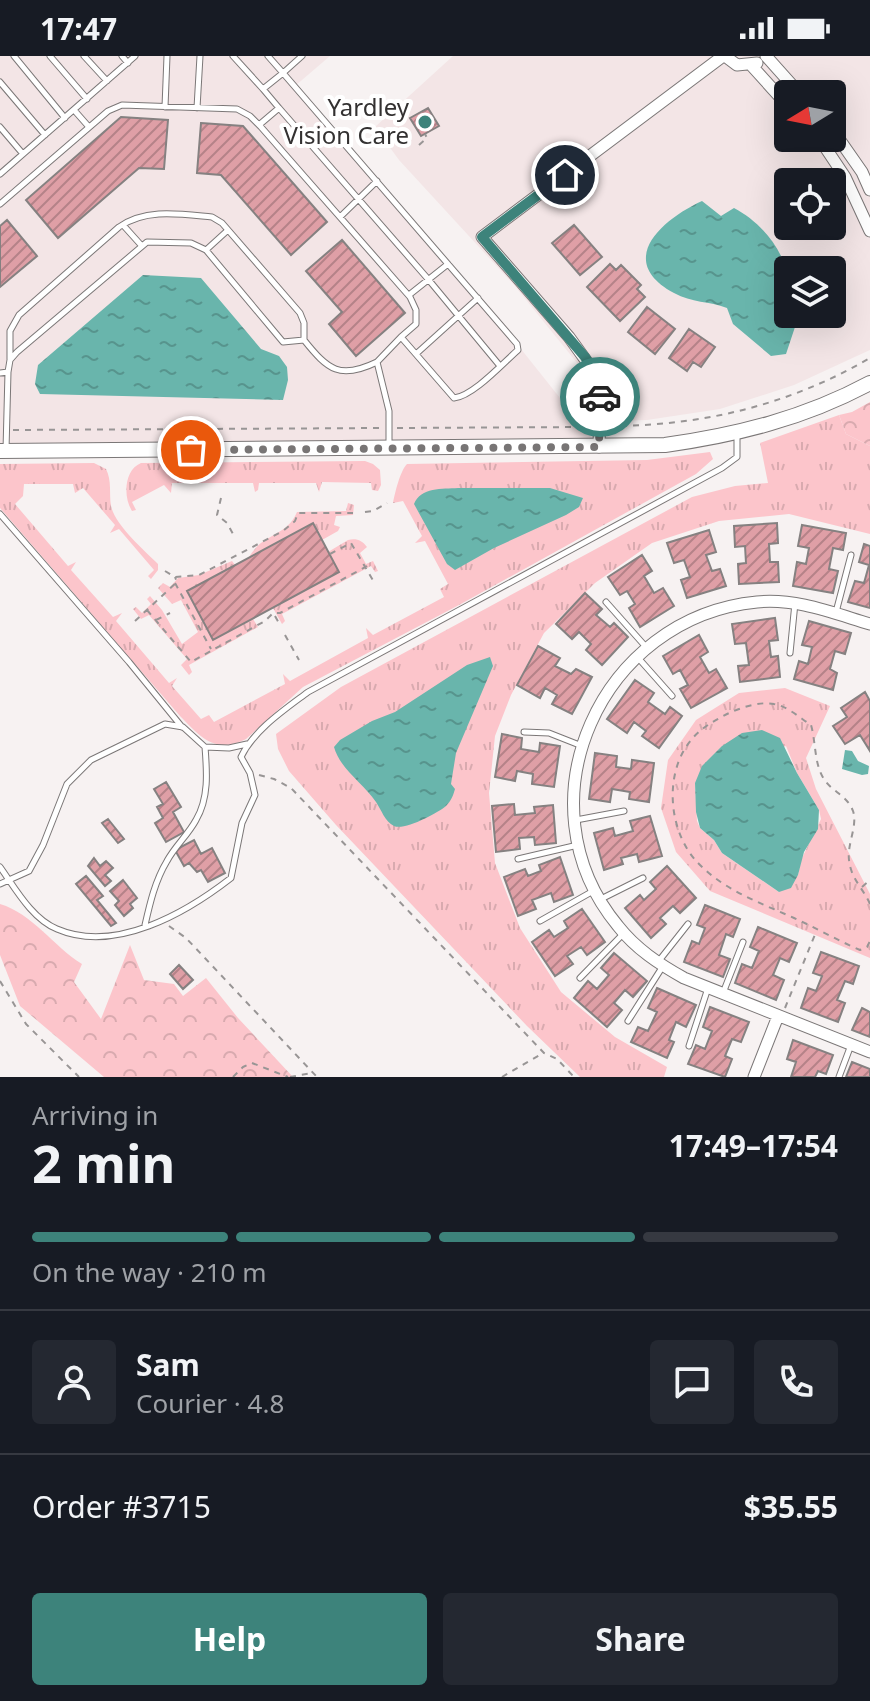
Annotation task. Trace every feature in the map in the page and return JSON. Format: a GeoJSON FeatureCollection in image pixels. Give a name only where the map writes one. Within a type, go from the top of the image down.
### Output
{"type":"FeatureCollection","features":[{"type":"Feature","properties":{"kind":"street"},"geometry":{"type":"LineString","coordinates":[[599,447],[600,399],[595,373],[569,337],[482,237],[724,56],[737,65],[751,65],[766,56],[787,80]]}},
{"type":"Feature","properties":{"kind":"street"},"geometry":{"type":"LineString","coordinates":[[751,65],[774,90]]}},
{"type":"Feature","properties":{"kind":"street"},"geometry":{"type":"LineString","coordinates":[[846,149],[870,190]]}},
{"type":"Feature","properties":{"kind":"street"},"geometry":{"type":"LineString","coordinates":[[828,152],[845,177],[870,231]]}},
{"type":"Feature","properties":{"kind":"street"},"geometry":{"type":"LineString","coordinates":[[3,451],[665,445],[737,433],[803,414],[870,383]]}},
{"type":"Feature","properties":{"kind":"street"},"geometry":{"type":"LineString","coordinates":[[870,624],[795,603],[760,601],[726,607],[685,621],[636,656],[614,681],[596,710],[582,746],[576,782],[575,820],[579,845],[598,895],[624,933],[660,965],[708,988],[781,1013],[870,1052]]}},
{"type":"Feature","properties":{"kind":"street"},"geometry":{"type":"LineString","coordinates":[[754,1077],[781,1013]]}},
{"type":"Feature","properties":{"kind":"lane"},"geometry":{"type":"LineString","coordinates":[[14,56],[65,118]]}},
{"type":"Feature","properties":{"kind":"lane"},"geometry":{"type":"LineString","coordinates":[[50,56],[87,99]]}},
{"type":"Feature","properties":{"kind":"lane"},"geometry":{"type":"LineString","coordinates":[[84,56],[107,81]]}},
{"type":"Feature","properties":{"kind":"lane"},"geometry":{"type":"LineString","coordinates":[[122,56],[128,63]]}},
{"type":"Feature","properties":{"kind":"lane"},"geometry":{"type":"LineString","coordinates":[[1,169],[23,154],[135,56]]}},
{"type":"Feature","properties":{"kind":"lane"},"geometry":{"type":"LineString","coordinates":[[157,56],[166,60],[165,107]]}},
{"type":"Feature","properties":{"kind":"lane"},"geometry":{"type":"LineString","coordinates":[[197,108],[200,56]]}},
{"type":"Feature","properties":{"kind":"lane"},"geometry":{"type":"LineString","coordinates":[[233,56],[500,366]]}},
{"type":"Feature","properties":{"kind":"lane"},"geometry":{"type":"LineString","coordinates":[[268,56],[478,298],[517,344],[518,350],[463,397],[454,398],[401,337]]}},
{"type":"Feature","properties":{"kind":"lane"},"geometry":{"type":"LineString","coordinates":[[263,89],[302,56]]}},
{"type":"Feature","properties":{"kind":"lane"},"geometry":{"type":"LineString","coordinates":[[0,82],[45,135]]}},
{"type":"Feature","properties":{"kind":"lane"},"geometry":{"type":"LineString","coordinates":[[0,204],[108,111],[122,105],[237,109],[259,125],[409,295],[416,310],[416,324],[377,362],[359,371],[336,371],[322,363],[304,340],[304,323],[300,313],[228,230],[212,217],[143,214],[123,225],[19,315],[10,331],[7,430],[3,451]]}},
{"type":"Feature","properties":{"kind":"lane"},"geometry":{"type":"LineString","coordinates":[[259,125],[279,108]]}},
{"type":"Feature","properties":{"kind":"lane"},"geometry":{"type":"LineString","coordinates":[[74,110],[89,127]]}},
{"type":"Feature","properties":{"kind":"lane"},"geometry":{"type":"LineString","coordinates":[[0,127],[23,154]]}},
{"type":"Feature","properties":{"kind":"lane"},"geometry":{"type":"LineString","coordinates":[[340,217],[377,181]]}},
{"type":"Feature","properties":{"kind":"lane"},"geometry":{"type":"LineString","coordinates":[[123,225],[141,245]]}},
{"type":"Feature","properties":{"kind":"lane"},"geometry":{"type":"LineString","coordinates":[[206,250],[228,230]]}},
{"type":"Feature","properties":{"kind":"lane"},"geometry":{"type":"LineString","coordinates":[[10,360],[147,242],[191,243],[206,250],[283,342],[304,340]]}},
{"type":"Feature","properties":{"kind":"lane"},"geometry":{"type":"LineString","coordinates":[[409,295],[448,264]]}},
{"type":"Feature","properties":{"kind":"lane"},"geometry":{"type":"LineString","coordinates":[[416,354],[478,298]]}},
{"type":"Feature","properties":{"kind":"lane"},"geometry":{"type":"LineString","coordinates":[[377,362],[389,411],[389,448]]}},
{"type":"Feature","properties":{"kind":"lane"},"geometry":{"type":"LineString","coordinates":[[0,373],[8,372]]}},
{"type":"Feature","properties":{"kind":"lane"},"geometry":{"type":"LineString","coordinates":[[0,867],[20,898],[55,929],[88,938],[120,934],[162,920],[214,891],[231,878],[242,823],[255,795],[250,773],[241,757],[247,744],[308,692],[722,468],[737,457],[737,433]]}},
{"type":"Feature","properties":{"kind":"lane"},"geometry":{"type":"LineString","coordinates":[[0,514],[183,727],[205,747],[229,748],[247,744]]}},
{"type":"Feature","properties":{"kind":"lane"},"geometry":{"type":"LineString","coordinates":[[835,613],[851,555]]}},
{"type":"Feature","properties":{"kind":"lane"},"geometry":{"type":"LineString","coordinates":[[606,602],[646,647]]}},
{"type":"Feature","properties":{"kind":"lane"},"geometry":{"type":"LineString","coordinates":[[790,653],[795,603]]}},
{"type":"Feature","properties":{"kind":"lane"},"geometry":{"type":"LineString","coordinates":[[636,656],[672,696]]}},
{"type":"Feature","properties":{"kind":"lane"},"geometry":{"type":"LineString","coordinates":[[0,884],[29,871],[43,845],[67,784],[91,760],[165,724],[183,727]]}},
{"type":"Feature","properties":{"kind":"lane"},"geometry":{"type":"LineString","coordinates":[[524,732],[549,733],[582,746]]}},
{"type":"Feature","properties":{"kind":"lane"},"geometry":{"type":"LineString","coordinates":[[144,926],[157,880],[201,810],[205,794],[205,747]]}},
{"type":"Feature","properties":{"kind":"lane"},"geometry":{"type":"LineString","coordinates":[[575,820],[624,811]]}},
{"type":"Feature","properties":{"kind":"lane"},"geometry":{"type":"LineString","coordinates":[[518,859],[579,845]]}},
{"type":"Feature","properties":{"kind":"lane"},"geometry":{"type":"LineString","coordinates":[[540,921],[643,878]]}},
{"type":"Feature","properties":{"kind":"lane"},"geometry":{"type":"LineString","coordinates":[[628,1021],[688,924]]}},
{"type":"Feature","properties":{"kind":"lane"},"geometry":{"type":"LineString","coordinates":[[580,978],[624,933]]}},
{"type":"Feature","properties":{"kind":"lane"},"geometry":{"type":"LineString","coordinates":[[723,993],[743,942]]}},
{"type":"Feature","properties":{"kind":"lane"},"geometry":{"type":"LineString","coordinates":[[689,1046],[708,988]]}},
{"type":"Feature","properties":{"kind":"lane"},"geometry":{"type":"LineString","coordinates":[[839,1077],[851,1045]]}},
{"type":"Feature","properties":{"kind":"path"},"geometry":{"type":"LineString","coordinates":[[419,145],[427,138],[425,134]]}},
{"type":"Feature","properties":{"kind":"path"},"geometry":{"type":"LineString","coordinates":[[7,430],[650,426],[767,405],[839,376],[870,358]]}},
{"type":"Feature","properties":{"kind":"path"},"geometry":{"type":"LineString","coordinates":[[221,498],[217,515],[227,523],[233,534]]}},
{"type":"Feature","properties":{"kind":"path"},"geometry":{"type":"LineString","coordinates":[[365,512],[387,503]]}},
{"type":"Feature","properties":{"kind":"path"},"geometry":{"type":"LineString","coordinates":[[165,571],[175,577],[199,575],[283,531],[295,521],[298,513],[353,513]]}},
{"type":"Feature","properties":{"kind":"path"},"geometry":{"type":"LineString","coordinates":[[330,554],[351,543],[374,582]]}},
{"type":"Feature","properties":{"kind":"path"},"geometry":{"type":"LineString","coordinates":[[147,610],[191,662],[265,621],[273,613],[280,613],[371,564]]}},
{"type":"Feature","properties":{"kind":"path"},"geometry":{"type":"LineString","coordinates":[[175,577],[175,583],[212,650]]}},
{"type":"Feature","properties":{"kind":"path"},"geometry":{"type":"LineString","coordinates":[[135,621],[175,583]]}},
{"type":"Feature","properties":{"kind":"path"},"geometry":{"type":"LineString","coordinates":[[155,620],[170,613]]}},
{"type":"Feature","properties":{"kind":"path"},"geometry":{"type":"LineString","coordinates":[[273,613],[280,625]]}},
{"type":"Feature","properties":{"kind":"path"},"geometry":{"type":"LineString","coordinates":[[170,638],[176,635]]}},
{"type":"Feature","properties":{"kind":"path"},"geometry":{"type":"LineString","coordinates":[[285,635],[299,660]]}},
{"type":"Feature","properties":{"kind":"path"},"geometry":{"type":"LineString","coordinates":[[870,904],[849,863],[848,845],[854,814],[841,793],[824,780],[811,725],[787,709],[770,703],[736,710],[696,734],[681,755],[674,777],[676,821],[688,849],[706,870],[746,898],[860,950],[867,947],[870,941]]}},
{"type":"Feature","properties":{"kind":"path"},"geometry":{"type":"LineString","coordinates":[[250,773],[274,779],[291,788],[544,1053],[557,1059],[574,1077]]}},
{"type":"Feature","properties":{"kind":"path"},"geometry":{"type":"LineString","coordinates":[[861,888],[870,880]]}},
{"type":"Feature","properties":{"kind":"path"},"geometry":{"type":"LineString","coordinates":[[162,920],[186,938],[317,1077]]}},
{"type":"Feature","properties":{"kind":"path"},"geometry":{"type":"LineString","coordinates":[[781,1013],[817,931]]}},
{"type":"Feature","properties":{"kind":"path"},"geometry":{"type":"LineString","coordinates":[[0,981],[26,1024],[79,1077]]}},
{"type":"Feature","properties":{"kind":"path"},"geometry":{"type":"LineString","coordinates":[[502,1077],[544,1053]]}},
{"type":"Feature","properties":{"kind":"path"},"geometry":{"type":"LineString","coordinates":[[233,1077],[252,1063],[289,1077],[313,1072]]}},
{"type":"Feature","properties":{"kind":"shaded area"},"geometry":{"type":"Polygon","coordinates":[[[0,56],[330,56],[295,86],[517,344],[599,447],[0,451],[0,56]]]}},
{"type":"Feature","properties":{"kind":"shaded area"},"geometry":{"type":"Polygon","coordinates":[[[453,56],[870,56],[870,350],[794,385],[720,409],[647,420],[610,421],[591,409],[586,374],[514,285],[399,160],[375,127],[453,56]]]}},
{"type":"Feature","properties":{"kind":"green space"},"geometry":{"type":"Polygon","coordinates":[[[870,402],[870,446],[846,434],[839,415],[870,402]]]}},
{"type":"Feature","properties":{"kind":"green space"},"geometry":{"type":"Polygon","coordinates":[[[839,415],[846,434],[870,446],[870,534],[789,514],[719,521],[652,543],[595,583],[544,633],[511,695],[495,736],[489,793],[495,863],[520,928],[561,992],[615,1037],[667,1067],[664,1077],[580,1077],[527,1026],[336,825],[289,771],[278,749],[276,734],[341,687],[692,497],[735,486],[768,483],[760,443],[839,415]]]}},
{"type":"Feature","properties":{"kind":"green space"},"geometry":{"type":"Polygon","coordinates":[[[710,452],[713,459],[696,474],[303,687],[246,739],[225,745],[208,741],[180,716],[0,508],[0,464],[94,463],[106,469],[111,506],[118,521],[158,564],[158,570],[151,579],[148,576],[154,570],[119,529],[110,533],[115,525],[83,488],[75,493],[73,484],[24,484],[23,496],[15,504],[68,566],[76,562],[71,570],[113,617],[122,613],[116,621],[169,683],[177,678],[172,686],[201,719],[209,715],[214,722],[285,684],[283,674],[290,681],[368,638],[366,628],[373,635],[444,597],[440,589],[448,584],[425,541],[415,543],[422,536],[403,501],[393,503],[407,464],[647,460],[710,452]]]}},
{"type":"Feature","properties":{"kind":"green space"},"geometry":{"type":"Polygon","coordinates":[[[365,461],[380,470],[381,485],[378,491],[372,490],[371,483],[322,482],[319,492],[316,483],[259,483],[255,492],[253,483],[172,483],[171,493],[164,485],[132,502],[136,510],[132,511],[127,499],[128,478],[135,466],[141,463],[365,461]]]}},
{"type":"Feature","properties":{"kind":"green space"},"geometry":{"type":"Polygon","coordinates":[[[348,503],[354,505],[353,515],[336,516],[334,525],[340,527],[338,531],[322,540],[313,524],[248,559],[260,544],[287,527],[297,512],[346,511],[348,503]]]}},
{"type":"Feature","properties":{"kind":"green space"},"geometry":{"type":"Polygon","coordinates":[[[348,540],[359,540],[367,547],[360,553],[366,564],[373,561],[378,571],[375,572],[371,566],[282,614],[285,621],[282,624],[273,608],[339,572],[328,552],[348,540]]]}},
{"type":"Feature","properties":{"kind":"green space"},"geometry":{"type":"Polygon","coordinates":[[[232,561],[235,565],[213,640],[253,619],[258,627],[189,665],[192,672],[189,675],[181,665],[187,659],[149,615],[141,619],[133,609],[136,607],[142,613],[151,604],[147,599],[150,596],[182,644],[198,632],[181,600],[172,604],[158,588],[163,583],[170,587],[178,578],[199,575],[232,561]]]}},
{"type":"Feature","properties":{"kind":"green space"},"geometry":{"type":"Polygon","coordinates":[[[785,688],[830,706],[806,758],[816,789],[870,894],[870,958],[710,891],[676,852],[661,808],[668,760],[696,720],[739,693],[785,688]],[[786,746],[695,783],[700,828],[714,840],[722,853],[779,892],[798,875],[801,860],[821,819],[786,746]]]}},
{"type":"Feature","properties":{"kind":"green space"},"geometry":{"type":"Polygon","coordinates":[[[0,904],[23,915],[82,964],[74,982],[101,1019],[130,945],[144,980],[174,984],[183,996],[206,978],[293,1077],[104,1077],[20,1006],[0,955],[0,904]]]}},
{"type":"Feature","properties":{"kind":"water"},"geometry":{"type":"Polygon","coordinates":[[[702,201],[721,216],[734,208],[760,228],[775,245],[781,256],[774,256],[774,328],[795,328],[786,354],[771,356],[733,324],[727,308],[674,293],[657,281],[648,268],[646,255],[650,242],[672,219],[702,201]]]}},
{"type":"Feature","properties":{"kind":"water"},"geometry":{"type":"Polygon","coordinates":[[[143,275],[201,278],[261,349],[279,356],[287,367],[288,380],[283,400],[40,394],[35,384],[38,365],[143,275]]]}},
{"type":"Feature","properties":{"kind":"water"},"geometry":{"type":"Polygon","coordinates":[[[458,488],[550,488],[583,498],[579,507],[566,515],[455,570],[447,564],[414,504],[427,492],[458,488]]]}},
{"type":"Feature","properties":{"kind":"water"},"geometry":{"type":"Polygon","coordinates":[[[490,657],[493,666],[456,753],[451,784],[455,789],[451,800],[442,809],[421,820],[394,826],[341,762],[334,747],[340,740],[372,721],[395,712],[467,665],[490,657]]]}},
{"type":"Feature","properties":{"kind":"water"},"geometry":{"type":"Polygon","coordinates":[[[762,730],[780,738],[819,810],[818,829],[804,852],[798,875],[791,888],[779,892],[722,853],[714,840],[700,828],[696,812],[695,783],[702,766],[722,746],[742,733],[762,730]]]}},
{"type":"Feature","properties":{"kind":"water"},"geometry":{"type":"Polygon","coordinates":[[[845,750],[852,751],[858,761],[869,766],[868,774],[842,769],[845,750]]]}},
{"type":"Feature","properties":{"kind":"building","name":"Yardley Vision Care"},"geometry":{"type":"Polygon","coordinates":[[[428,108],[439,126],[421,136],[410,118],[428,108]]]}},
{"type":"Feature","properties":{"kind":"building"},"geometry":{"type":"Polygon","coordinates":[[[121,117],[168,120],[164,169],[139,168],[58,238],[26,200],[121,117]]]}},
{"type":"Feature","properties":{"kind":"building"},"geometry":{"type":"Polygon","coordinates":[[[201,123],[243,126],[327,222],[291,255],[221,175],[197,173],[201,123]]]}},
{"type":"Feature","properties":{"kind":"building"},"geometry":{"type":"Polygon","coordinates":[[[7,220],[37,256],[0,287],[0,226],[7,220]]]}},
{"type":"Feature","properties":{"kind":"building"},"geometry":{"type":"Polygon","coordinates":[[[574,225],[602,257],[580,275],[552,243],[574,225]]]}},
{"type":"Feature","properties":{"kind":"building"},"geometry":{"type":"Polygon","coordinates":[[[342,240],[405,313],[356,356],[329,324],[342,312],[306,271],[342,240]]]}},
{"type":"Feature","properties":{"kind":"building"},"geometry":{"type":"Polygon","coordinates":[[[610,264],[616,270],[621,265],[641,285],[637,289],[645,297],[620,321],[587,287],[610,264]]]}},
{"type":"Feature","properties":{"kind":"building"},"geometry":{"type":"Polygon","coordinates":[[[647,307],[675,329],[655,354],[628,332],[647,307]]]}},
{"type":"Feature","properties":{"kind":"building"},"geometry":{"type":"Polygon","coordinates":[[[689,329],[715,347],[701,367],[693,362],[687,371],[669,358],[689,329]]]}},
{"type":"Feature","properties":{"kind":"building"},"geometry":{"type":"Polygon","coordinates":[[[313,523],[339,572],[213,640],[187,591],[313,523]]]}},
{"type":"Feature","properties":{"kind":"building"},"geometry":{"type":"Polygon","coordinates":[[[777,523],[778,543],[769,544],[770,562],[778,562],[779,582],[739,584],[738,564],[746,563],[745,546],[735,547],[734,526],[777,523]]]}},
{"type":"Feature","properties":{"kind":"building"},"geometry":{"type":"Polygon","coordinates":[[[802,525],[846,533],[843,550],[833,548],[829,569],[838,571],[833,593],[793,586],[797,562],[806,564],[809,548],[798,546],[802,525]]]}},
{"type":"Feature","properties":{"kind":"building"},"geometry":{"type":"Polygon","coordinates":[[[709,530],[716,552],[706,555],[712,571],[720,569],[726,586],[687,598],[681,580],[690,577],[684,560],[674,563],[667,543],[709,530]]]}},
{"type":"Feature","properties":{"kind":"building"},"geometry":{"type":"Polygon","coordinates":[[[864,544],[870,546],[870,608],[848,602],[855,581],[864,583],[869,565],[859,562],[864,544]]]}},
{"type":"Feature","properties":{"kind":"building"},"geometry":{"type":"Polygon","coordinates":[[[642,555],[652,571],[644,576],[654,593],[663,588],[674,606],[640,627],[629,608],[635,604],[627,591],[620,595],[608,577],[642,555]]]}},
{"type":"Feature","properties":{"kind":"building"},"geometry":{"type":"Polygon","coordinates":[[[585,593],[602,609],[596,615],[610,627],[614,623],[628,637],[602,665],[586,650],[591,644],[579,632],[572,639],[556,624],[585,593]]]}},
{"type":"Feature","properties":{"kind":"building"},"geometry":{"type":"Polygon","coordinates":[[[775,618],[778,640],[769,641],[771,657],[778,656],[780,677],[740,682],[738,666],[749,665],[746,643],[735,644],[732,624],[775,618]]]}},
{"type":"Feature","properties":{"kind":"building"},"geometry":{"type":"Polygon","coordinates":[[[809,621],[851,633],[845,654],[835,651],[830,669],[837,673],[833,690],[794,679],[799,661],[808,664],[812,647],[802,645],[809,621]]]}},
{"type":"Feature","properties":{"kind":"building"},"geometry":{"type":"Polygon","coordinates":[[[699,635],[708,652],[700,657],[709,673],[716,669],[727,688],[691,708],[680,689],[688,685],[680,670],[673,674],[663,656],[699,635]]]}},
{"type":"Feature","properties":{"kind":"building"},"geometry":{"type":"Polygon","coordinates":[[[538,646],[560,658],[555,666],[571,674],[576,669],[592,677],[572,714],[552,704],[557,695],[545,688],[540,698],[517,685],[538,646]]]}},
{"type":"Feature","properties":{"kind":"building"},"geometry":{"type":"Polygon","coordinates":[[[635,680],[654,693],[648,702],[665,714],[670,707],[682,716],[659,748],[642,736],[646,731],[634,722],[627,733],[607,719],[635,680]]]}},
{"type":"Feature","properties":{"kind":"building"},"geometry":{"type":"Polygon","coordinates":[[[865,692],[870,701],[870,751],[860,735],[845,744],[833,726],[847,717],[841,708],[865,692]]]}},
{"type":"Feature","properties":{"kind":"building"},"geometry":{"type":"Polygon","coordinates":[[[502,734],[522,738],[521,749],[539,752],[540,743],[560,746],[554,787],[532,784],[533,774],[517,771],[515,781],[495,777],[502,734]]]}},
{"type":"Feature","properties":{"kind":"building"},"geometry":{"type":"Polygon","coordinates":[[[595,753],[617,756],[616,767],[631,769],[632,760],[654,763],[649,802],[629,799],[630,792],[612,789],[610,802],[589,799],[595,753]]]}},
{"type":"Feature","properties":{"kind":"building"},"geometry":{"type":"Polygon","coordinates":[[[166,782],[181,807],[173,812],[184,832],[166,842],[155,823],[163,818],[157,807],[163,804],[154,789],[166,782]]]}},
{"type":"Feature","properties":{"kind":"building"},"geometry":{"type":"Polygon","coordinates":[[[514,804],[515,815],[535,813],[534,807],[553,805],[556,843],[535,845],[534,837],[519,838],[520,849],[496,852],[492,806],[514,804]]]}},
{"type":"Feature","properties":{"kind":"building"},"geometry":{"type":"Polygon","coordinates":[[[650,816],[662,856],[639,862],[637,854],[621,858],[623,864],[604,870],[594,833],[613,828],[615,836],[633,831],[630,821],[650,816]]]}},
{"type":"Feature","properties":{"kind":"building"},"geometry":{"type":"Polygon","coordinates":[[[108,819],[124,839],[118,843],[102,823],[108,819]]]}},
{"type":"Feature","properties":{"kind":"building"},"geometry":{"type":"Polygon","coordinates":[[[194,840],[201,854],[212,848],[225,873],[208,882],[201,870],[197,872],[189,863],[184,866],[175,850],[194,840]]]}},
{"type":"Feature","properties":{"kind":"building"},"geometry":{"type":"Polygon","coordinates":[[[560,857],[573,895],[554,902],[551,893],[532,900],[536,909],[518,916],[504,877],[525,869],[528,876],[541,871],[539,865],[560,857]]]}},
{"type":"Feature","properties":{"kind":"building"},"geometry":{"type":"Polygon","coordinates":[[[94,858],[100,866],[106,861],[113,868],[105,875],[111,881],[105,886],[88,866],[94,858]]]}},
{"type":"Feature","properties":{"kind":"building"},"geometry":{"type":"Polygon","coordinates":[[[667,866],[696,898],[680,913],[673,906],[660,918],[666,924],[651,938],[625,908],[640,895],[644,900],[656,889],[650,882],[667,866]]]}},
{"type":"Feature","properties":{"kind":"building"},"geometry":{"type":"Polygon","coordinates":[[[86,876],[103,896],[97,900],[116,923],[111,926],[76,884],[86,876]]]}},
{"type":"Feature","properties":{"kind":"building"},"geometry":{"type":"Polygon","coordinates":[[[123,880],[137,898],[130,904],[133,908],[124,916],[115,905],[119,901],[110,891],[123,880]]]}},
{"type":"Feature","properties":{"kind":"building"},"geometry":{"type":"Polygon","coordinates":[[[705,905],[740,919],[733,937],[726,934],[719,955],[730,959],[723,977],[684,962],[692,941],[699,944],[705,928],[697,925],[705,905]]]}},
{"type":"Feature","properties":{"kind":"building"},"geometry":{"type":"Polygon","coordinates":[[[582,909],[605,942],[587,955],[581,947],[567,956],[573,964],[555,976],[532,942],[549,930],[554,937],[568,928],[564,921],[582,909]]]}},
{"type":"Feature","properties":{"kind":"building"},"geometry":{"type":"Polygon","coordinates":[[[758,927],[797,943],[789,962],[780,958],[773,975],[784,980],[776,1000],[735,983],[742,964],[752,968],[759,951],[750,947],[758,927]]]}},
{"type":"Feature","properties":{"kind":"building"},"geometry":{"type":"Polygon","coordinates":[[[821,952],[859,966],[853,984],[845,981],[837,1000],[845,1003],[838,1022],[801,1008],[808,988],[816,991],[822,976],[813,973],[821,952]]]}},
{"type":"Feature","properties":{"kind":"building"},"geometry":{"type":"Polygon","coordinates":[[[614,953],[647,981],[633,997],[625,990],[614,1003],[622,1010],[607,1027],[574,998],[588,981],[597,989],[609,975],[601,968],[614,953]]]}},
{"type":"Feature","properties":{"kind":"building"},"geometry":{"type":"Polygon","coordinates":[[[179,965],[193,980],[183,989],[170,974],[179,965]]]}},
{"type":"Feature","properties":{"kind":"building"},"geometry":{"type":"Polygon","coordinates":[[[657,988],[696,1005],[686,1027],[676,1022],[669,1040],[674,1042],[667,1058],[631,1042],[638,1027],[648,1031],[657,1012],[648,1008],[657,988]]]}},
{"type":"Feature","properties":{"kind":"building"},"geometry":{"type":"Polygon","coordinates":[[[710,1007],[749,1022],[741,1042],[732,1039],[725,1056],[732,1059],[725,1077],[688,1064],[696,1045],[705,1049],[712,1031],[703,1027],[710,1007]]]}},
{"type":"Feature","properties":{"kind":"building"},"geometry":{"type":"Polygon","coordinates":[[[862,1008],[870,1012],[870,1037],[852,1030],[862,1008]]]}},
{"type":"Feature","properties":{"kind":"building"},"geometry":{"type":"Polygon","coordinates":[[[793,1040],[833,1055],[826,1074],[818,1071],[815,1077],[791,1077],[796,1062],[787,1059],[793,1040]]]}},
{"type":"Feature","properties":{"kind":"building"},"geometry":{"type":"Polygon","coordinates":[[[852,1062],[870,1069],[870,1077],[846,1077],[852,1062]]]}},
{"type":"Feature","properties":{"kind":"way so far"},"geometry":{"type":"LineString","coordinates":[[191,450],[599,447],[600,397]]}},
{"type":"Feature","properties":{"kind":"place","name":"Yardley Vision Care"},"geometry":{"type":"Point","coordinates":[425,122]}},
{"type":"Feature","properties":{"kind":"route"},"geometry":{"type":"LineString","coordinates":[[565,175],[482,237],[585,357],[595,373],[600,397]]}}]}
